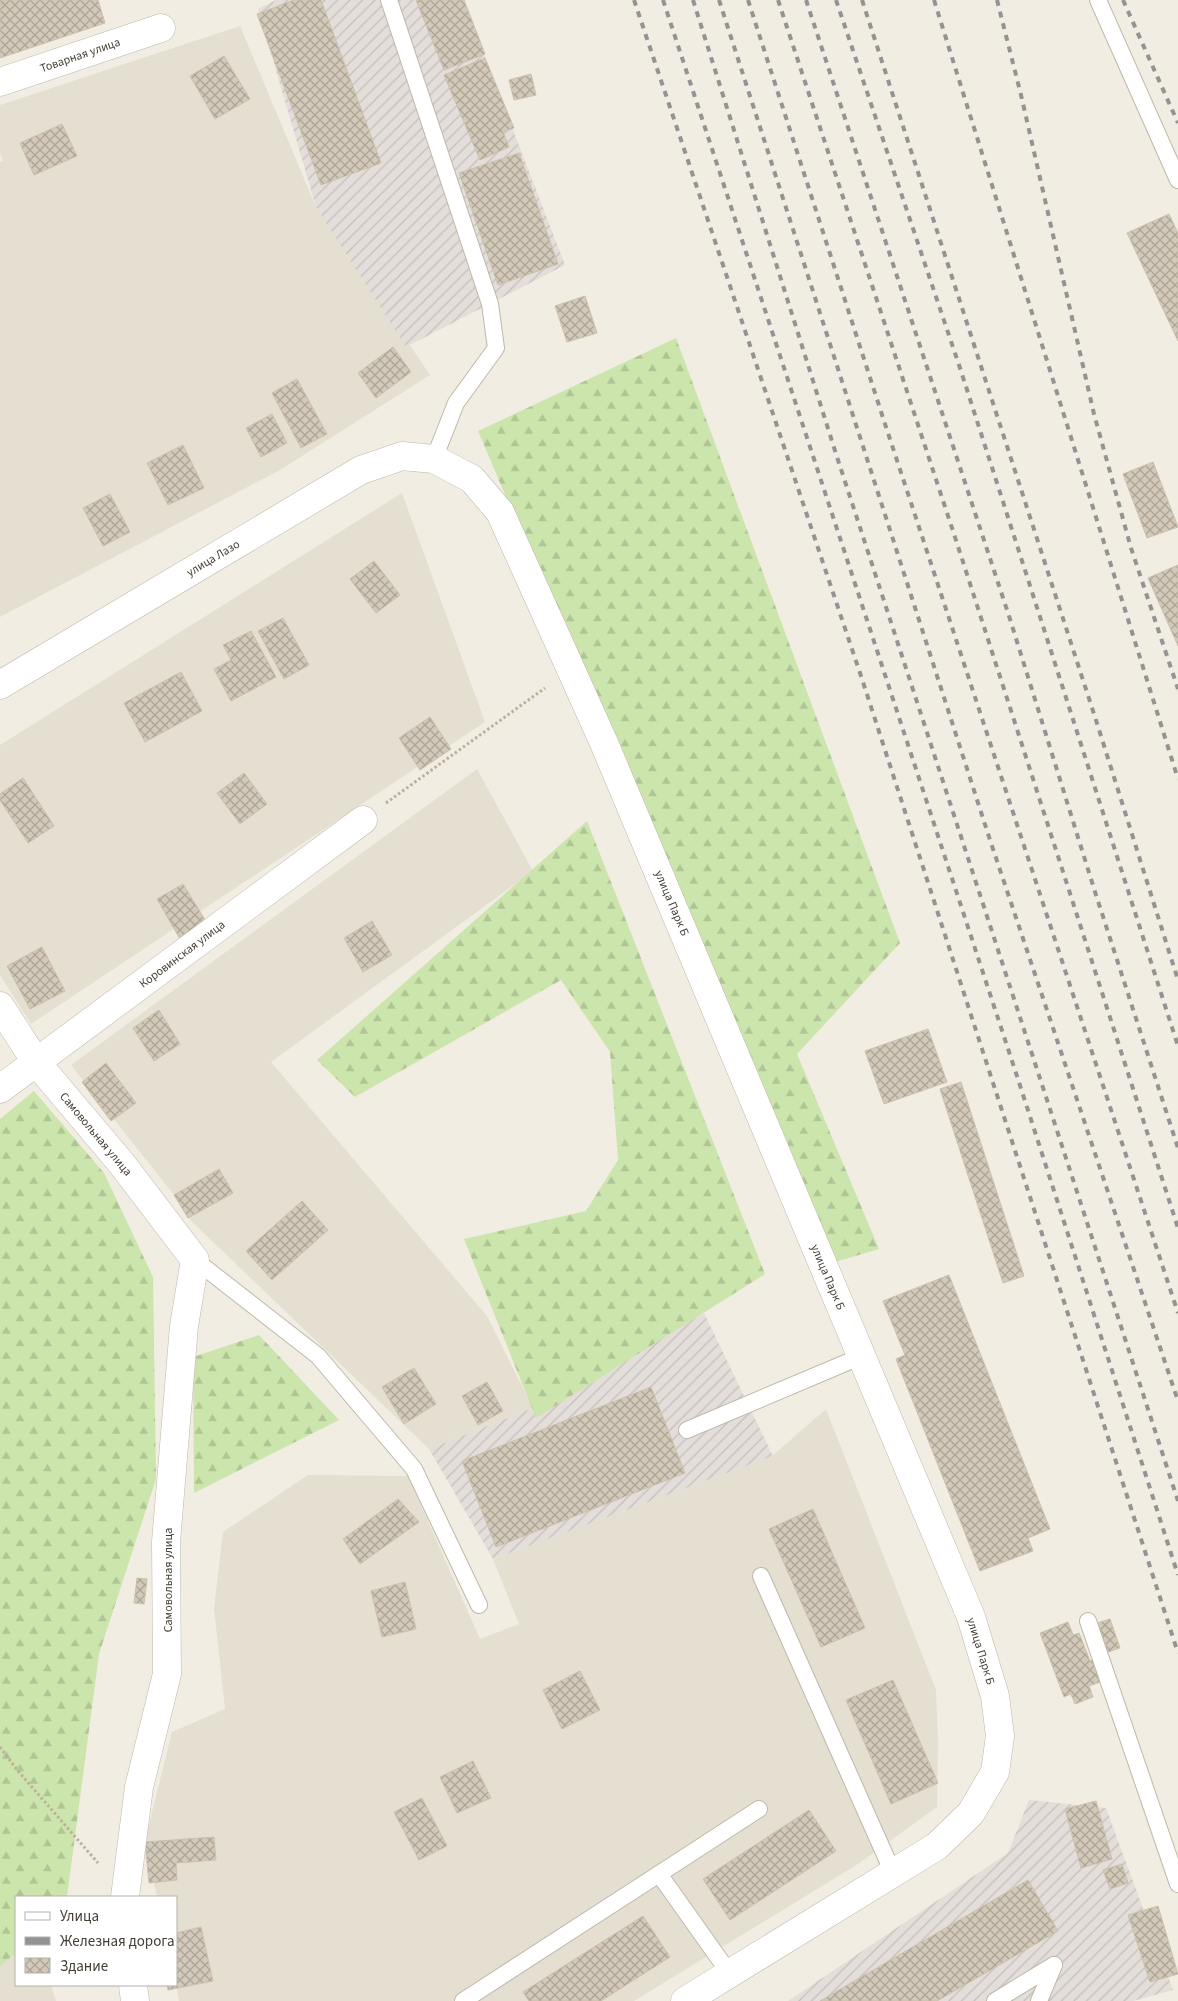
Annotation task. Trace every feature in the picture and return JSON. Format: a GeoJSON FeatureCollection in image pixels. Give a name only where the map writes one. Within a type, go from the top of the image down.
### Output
{"type":"FeatureCollection","features":[{"type":"Feature","properties":{"kind":"street","name":"Товарная улица"},"geometry":{"type":"LineString","coordinates":[[0,82],[161,28]]}},
{"type":"Feature","properties":{"kind":"street","name":"улица Лазо"},"geometry":{"type":"LineString","coordinates":[[0,685],[361,470],[402,456],[434,459]]}},
{"type":"Feature","properties":{"kind":"street","name":"улица Парк Б"},"geometry":{"type":"LineString","coordinates":[[434,459],[472,479],[500,512],[572,669],[971,1616],[995,1696],[1000,1736],[995,1772],[970,1813],[938,1846],[685,2001]]}},
{"type":"Feature","properties":{"kind":"street","name":"Коровинская улица"},"geometry":{"type":"LineString","coordinates":[[0,1089],[364,820]]}},
{"type":"Feature","properties":{"kind":"street","name":"Самовольная улица"},"geometry":{"type":"LineString","coordinates":[[0,1006],[36,1062],[122,1164],[195,1260],[184,1326],[166,1542],[167,1674],[138,1787],[124,1895]]}},
{"type":"Feature","properties":{"kind":"street"},"geometry":{"type":"LineString","coordinates":[[133,1986],[134,2001]]}},
{"type":"Feature","properties":{"kind":"lane"},"geometry":{"type":"LineString","coordinates":[[389,0],[490,304],[496,348],[456,403],[434,459]]}},
{"type":"Feature","properties":{"kind":"lane"},"geometry":{"type":"LineString","coordinates":[[1098,0],[1178,180]]}},
{"type":"Feature","properties":{"kind":"lane","name":"Самовольная улица"},"geometry":{"type":"LineString","coordinates":[[195,1260],[318,1356],[414,1469],[479,1605]]}},
{"type":"Feature","properties":{"kind":"lane"},"geometry":{"type":"LineString","coordinates":[[687,1430],[862,1356]]}},
{"type":"Feature","properties":{"kind":"lane"},"geometry":{"type":"LineString","coordinates":[[761,1576],[893,1873]]}},
{"type":"Feature","properties":{"kind":"lane"},"geometry":{"type":"LineString","coordinates":[[1088,1621],[1178,1884]]}},
{"type":"Feature","properties":{"kind":"lane"},"geometry":{"type":"LineString","coordinates":[[463,2001],[759,1809]]}},
{"type":"Feature","properties":{"kind":"lane"},"geometry":{"type":"LineString","coordinates":[[659,1874],[730,1974]]}},
{"type":"Feature","properties":{"kind":"lane"},"geometry":{"type":"LineString","coordinates":[[995,2001],[1054,1965],[1039,2001]]}},
{"type":"Feature","properties":{"kind":"path"},"geometry":{"type":"LineString","coordinates":[[364,820],[572,669]]}},
{"type":"Feature","properties":{"kind":"path"},"geometry":{"type":"LineString","coordinates":[[0,1747],[18,1771],[124,1895]]}},
{"type":"Feature","properties":{"kind":"shaded area"},"geometry":{"type":"Polygon","coordinates":[[[276,0],[463,0],[565,265],[406,347],[316,207],[258,9],[276,0]]]}},
{"type":"Feature","properties":{"kind":"shaded area"},"geometry":{"type":"Polygon","coordinates":[[[240,26],[316,207],[430,375],[280,470],[0,617],[0,162],[3,161],[0,153],[0,105],[240,26]]]}},
{"type":"Feature","properties":{"kind":"shaded area"},"geometry":{"type":"Polygon","coordinates":[[[402,493],[485,722],[31,1024],[0,975],[0,745],[402,493]]]}},
{"type":"Feature","properties":{"kind":"shaded area"},"geometry":{"type":"Polygon","coordinates":[[[477,769],[533,871],[271,1062],[487,1316],[533,1408],[429,1449],[188,1218],[174,1195],[71,1065],[477,769]]]}},
{"type":"Feature","properties":{"kind":"shaded area"},"geometry":{"type":"Polygon","coordinates":[[[704,1313],[773,1456],[493,1559],[429,1449],[533,1408],[704,1313]]]}},
{"type":"Feature","properties":{"kind":"shaded area"},"geometry":{"type":"Polygon","coordinates":[[[826,1409],[936,1690],[938,1743],[937,1807],[858,1864],[634,2001],[179,2001],[176,1986],[178,1986],[178,1896],[157,1896],[145,1840],[172,1732],[225,1709],[214,1609],[223,1532],[308,1475],[408,1476],[480,1639],[519,1624],[493,1559],[772,1456],[826,1409]]]}},
{"type":"Feature","properties":{"kind":"shaded area"},"geometry":{"type":"Polygon","coordinates":[[[1029,1800],[1106,1808],[1173,1990],[1133,2001],[788,2001],[1008,1853],[1029,1800]]]}},
{"type":"Feature","properties":{"kind":"shaded area"},"geometry":{"type":"Polygon","coordinates":[[[15,1921],[15,1986],[51,1986],[56,2001],[0,2001],[0,1932],[15,1921]]]}},
{"type":"Feature","properties":{"kind":"green space"},"geometry":{"type":"Polygon","coordinates":[[[676,338],[900,943],[797,1054],[879,1249],[832,1263],[478,431],[676,338]]]}},
{"type":"Feature","properties":{"kind":"green space"},"geometry":{"type":"Polygon","coordinates":[[[587,821],[765,1274],[536,1418],[464,1239],[586,1211],[618,1160],[610,1052],[561,980],[355,1097],[317,1060],[587,821]]]}},
{"type":"Feature","properties":{"kind":"green space"},"geometry":{"type":"Polygon","coordinates":[[[34,1091],[104,1173],[153,1277],[156,1479],[99,1654],[67,1896],[15,1896],[15,1954],[0,1966],[0,1119],[34,1091]]]}},
{"type":"Feature","properties":{"kind":"green space"},"geometry":{"type":"Polygon","coordinates":[[[259,1335],[339,1420],[194,1493],[193,1357],[259,1335]]]}},
{"type":"Feature","properties":{"kind":"building"},"geometry":{"type":"Polygon","coordinates":[[[0,0],[98,0],[105,23],[0,58],[0,0]]]}},
{"type":"Feature","properties":{"kind":"building"},"geometry":{"type":"Polygon","coordinates":[[[294,0],[321,0],[381,163],[321,185],[257,14],[294,0]]]}},
{"type":"Feature","properties":{"kind":"building"},"geometry":{"type":"Polygon","coordinates":[[[416,0],[464,0],[485,54],[444,70],[416,0]]]}},
{"type":"Feature","properties":{"kind":"building"},"geometry":{"type":"Polygon","coordinates":[[[224,56],[250,99],[215,119],[190,76],[224,56]]]}},
{"type":"Feature","properties":{"kind":"building"},"geometry":{"type":"Polygon","coordinates":[[[485,58],[514,128],[503,132],[509,147],[480,160],[444,75],[485,58]]]}},
{"type":"Feature","properties":{"kind":"building"},"geometry":{"type":"Polygon","coordinates":[[[531,74],[536,95],[514,100],[509,80],[531,74]]]}},
{"type":"Feature","properties":{"kind":"building"},"geometry":{"type":"Polygon","coordinates":[[[62,124],[77,156],[34,175],[20,143],[62,124]]]}},
{"type":"Feature","properties":{"kind":"building"},"geometry":{"type":"Polygon","coordinates":[[[519,153],[558,264],[498,285],[459,173],[519,153]]]}},
{"type":"Feature","properties":{"kind":"building"},"geometry":{"type":"Polygon","coordinates":[[[1169,214],[1178,233],[1178,341],[1127,233],[1169,214]]]}},
{"type":"Feature","properties":{"kind":"building"},"geometry":{"type":"Polygon","coordinates":[[[585,296],[597,333],[567,342],[555,306],[585,296]]]}},
{"type":"Feature","properties":{"kind":"building"},"geometry":{"type":"Polygon","coordinates":[[[393,347],[411,372],[376,398],[358,373],[393,347]]]}},
{"type":"Feature","properties":{"kind":"building"},"geometry":{"type":"Polygon","coordinates":[[[297,379],[327,434],[301,448],[272,393],[297,379]]]}},
{"type":"Feature","properties":{"kind":"building"},"geometry":{"type":"Polygon","coordinates":[[[272,414],[287,443],[261,457],[246,428],[272,414]]]}},
{"type":"Feature","properties":{"kind":"building"},"geometry":{"type":"Polygon","coordinates":[[[183,445],[204,488],[168,505],[147,463],[183,445]]]}},
{"type":"Feature","properties":{"kind":"building"},"geometry":{"type":"Polygon","coordinates":[[[1153,462],[1178,527],[1147,538],[1123,474],[1153,462]]]}},
{"type":"Feature","properties":{"kind":"building"},"geometry":{"type":"Polygon","coordinates":[[[110,494],[130,532],[103,546],[83,508],[110,494]]]}},
{"type":"Feature","properties":{"kind":"building"},"geometry":{"type":"Polygon","coordinates":[[[374,561],[400,595],[376,613],[350,579],[374,561]]]}},
{"type":"Feature","properties":{"kind":"building"},"geometry":{"type":"Polygon","coordinates":[[[1178,565],[1178,646],[1148,578],[1178,565]]]}},
{"type":"Feature","properties":{"kind":"building"},"geometry":{"type":"Polygon","coordinates":[[[283,618],[309,665],[284,679],[258,631],[283,618]]]}},
{"type":"Feature","properties":{"kind":"building"},"geometry":{"type":"Polygon","coordinates":[[[251,631],[276,677],[231,701],[214,669],[231,660],[223,645],[251,631]]]}},
{"type":"Feature","properties":{"kind":"building"},"geometry":{"type":"Polygon","coordinates":[[[181,672],[202,711],[145,742],[124,703],[181,672]]]}},
{"type":"Feature","properties":{"kind":"building"},"geometry":{"type":"Polygon","coordinates":[[[430,717],[451,749],[420,770],[399,738],[430,717]]]}},
{"type":"Feature","properties":{"kind":"building"},"geometry":{"type":"Polygon","coordinates":[[[244,773],[267,804],[240,824],[217,793],[244,773]]]}},
{"type":"Feature","properties":{"kind":"building"},"geometry":{"type":"Polygon","coordinates":[[[23,778],[54,826],[28,843],[0,800],[0,794],[23,778]]]}},
{"type":"Feature","properties":{"kind":"building"},"geometry":{"type":"Polygon","coordinates":[[[183,884],[207,923],[180,939],[157,899],[183,884]]]}},
{"type":"Feature","properties":{"kind":"building"},"geometry":{"type":"Polygon","coordinates":[[[372,921],[392,955],[363,972],[344,938],[372,921]]]}},
{"type":"Feature","properties":{"kind":"building"},"geometry":{"type":"Polygon","coordinates":[[[42,947],[65,991],[30,1009],[7,966],[42,947]]]}},
{"type":"Feature","properties":{"kind":"building"},"geometry":{"type":"Polygon","coordinates":[[[159,1010],[180,1044],[154,1061],[133,1028],[159,1010]]]}},
{"type":"Feature","properties":{"kind":"building"},"geometry":{"type":"Polygon","coordinates":[[[928,1029],[947,1082],[884,1104],[865,1051],[928,1029]]]}},
{"type":"Feature","properties":{"kind":"building"},"geometry":{"type":"Polygon","coordinates":[[[106,1063],[136,1103],[111,1121],[82,1082],[106,1063]]]}},
{"type":"Feature","properties":{"kind":"building"},"geometry":{"type":"Polygon","coordinates":[[[961,1082],[1024,1276],[1003,1283],[940,1089],[961,1082]]]}},
{"type":"Feature","properties":{"kind":"building"},"geometry":{"type":"Polygon","coordinates":[[[219,1169],[233,1193],[188,1218],[174,1195],[219,1169]]]}},
{"type":"Feature","properties":{"kind":"building"},"geometry":{"type":"Polygon","coordinates":[[[302,1201],[328,1230],[272,1280],[246,1251],[302,1201]]]}},
{"type":"Feature","properties":{"kind":"building"},"geometry":{"type":"Polygon","coordinates":[[[949,1275],[1050,1529],[1028,1538],[1033,1551],[980,1571],[896,1359],[905,1355],[883,1301],[949,1275]]]}},
{"type":"Feature","properties":{"kind":"building"},"geometry":{"type":"Polygon","coordinates":[[[414,1368],[436,1404],[404,1424],[382,1387],[414,1368]]]}},
{"type":"Feature","properties":{"kind":"building"},"geometry":{"type":"Polygon","coordinates":[[[487,1382],[503,1411],[478,1425],[462,1396],[487,1382]]]}},
{"type":"Feature","properties":{"kind":"building"},"geometry":{"type":"Polygon","coordinates":[[[651,1387],[685,1473],[496,1547],[462,1461],[651,1387]]]}},
{"type":"Feature","properties":{"kind":"building"},"geometry":{"type":"Polygon","coordinates":[[[398,1499],[419,1522],[360,1564],[343,1539],[398,1499]]]}},
{"type":"Feature","properties":{"kind":"building"},"geometry":{"type":"Polygon","coordinates":[[[813,1509],[865,1628],[821,1647],[769,1529],[813,1509]]]}},
{"type":"Feature","properties":{"kind":"building"},"geometry":{"type":"Polygon","coordinates":[[[137,1578],[147,1579],[144,1604],[134,1603],[137,1578]]]}},
{"type":"Feature","properties":{"kind":"building"},"geometry":{"type":"Polygon","coordinates":[[[405,1582],[416,1629],[382,1637],[371,1591],[405,1582]]]}},
{"type":"Feature","properties":{"kind":"building"},"geometry":{"type":"Polygon","coordinates":[[[1110,1619],[1120,1648],[1108,1652],[1097,1623],[1110,1619]]]}},
{"type":"Feature","properties":{"kind":"building"},"geometry":{"type":"Polygon","coordinates":[[[1068,1622],[1073,1635],[1079,1633],[1090,1661],[1097,1659],[1105,1680],[1089,1686],[1093,1697],[1075,1704],[1071,1694],[1064,1697],[1040,1633],[1068,1622]]]}},
{"type":"Feature","properties":{"kind":"building"},"geometry":{"type":"Polygon","coordinates":[[[580,1671],[600,1710],[562,1729],[543,1690],[580,1671]]]}},
{"type":"Feature","properties":{"kind":"building"},"geometry":{"type":"Polygon","coordinates":[[[893,1680],[938,1783],[891,1804],[846,1700],[893,1680]]]}},
{"type":"Feature","properties":{"kind":"building"},"geometry":{"type":"Polygon","coordinates":[[[473,1761],[491,1798],[457,1813],[440,1777],[473,1761]]]}},
{"type":"Feature","properties":{"kind":"building"},"geometry":{"type":"Polygon","coordinates":[[[422,1798],[447,1846],[419,1860],[394,1812],[422,1798]]]}},
{"type":"Feature","properties":{"kind":"building"},"geometry":{"type":"Polygon","coordinates":[[[1096,1801],[1112,1859],[1081,1868],[1065,1809],[1096,1801]]]}},
{"type":"Feature","properties":{"kind":"building"},"geometry":{"type":"Polygon","coordinates":[[[809,1810],[836,1851],[730,1920],[703,1879],[809,1810]]]}},
{"type":"Feature","properties":{"kind":"building"},"geometry":{"type":"Polygon","coordinates":[[[214,1837],[216,1860],[176,1863],[177,1880],[149,1883],[145,1842],[214,1837]]]}},
{"type":"Feature","properties":{"kind":"building"},"geometry":{"type":"Polygon","coordinates":[[[1122,1864],[1128,1883],[1110,1889],[1103,1870],[1122,1864]]]}},
{"type":"Feature","properties":{"kind":"building"},"geometry":{"type":"Polygon","coordinates":[[[1028,1880],[1058,1931],[937,2001],[820,2001],[1028,1880]]]}},
{"type":"Feature","properties":{"kind":"building"},"geometry":{"type":"Polygon","coordinates":[[[1158,1906],[1178,1974],[1150,1982],[1128,1915],[1158,1906]]]}},
{"type":"Feature","properties":{"kind":"building"},"geometry":{"type":"Polygon","coordinates":[[[643,1916],[670,1957],[601,2001],[529,2001],[523,1992],[643,1916]]]}},
{"type":"Feature","properties":{"kind":"building"},"geometry":{"type":"Polygon","coordinates":[[[201,1927],[213,1981],[168,1990],[167,1986],[178,1986],[178,1933],[201,1927]]]}},
{"type":"Feature","properties":{"kind":"railway"},"geometry":{"type":"LineString","coordinates":[[634,0],[861,676],[1178,1653]]}},
{"type":"Feature","properties":{"kind":"railway"},"geometry":{"type":"LineString","coordinates":[[663,0],[1015,1070],[1178,1575]]}},
{"type":"Feature","properties":{"kind":"railway"},"geometry":{"type":"LineString","coordinates":[[693,0],[837,457],[1178,1501]]}},
{"type":"Feature","properties":{"kind":"railway"},"geometry":{"type":"LineString","coordinates":[[719,0],[990,840],[1178,1401]]}},
{"type":"Feature","properties":{"kind":"railway"},"geometry":{"type":"LineString","coordinates":[[748,0],[885,424],[1178,1313]]}},
{"type":"Feature","properties":{"kind":"railway"},"geometry":{"type":"LineString","coordinates":[[778,0],[953,531],[1178,1228]]}},
{"type":"Feature","properties":{"kind":"railway"},"geometry":{"type":"LineString","coordinates":[[806,0],[1009,616],[1096,895],[1178,1148]]}},
{"type":"Feature","properties":{"kind":"railway"},"geometry":{"type":"LineString","coordinates":[[836,0],[960,368],[1178,1046]]}},
{"type":"Feature","properties":{"kind":"railway"},"geometry":{"type":"LineString","coordinates":[[862,0],[1095,717],[1178,980]]}},
{"type":"Feature","properties":{"kind":"railway"},"geometry":{"type":"LineString","coordinates":[[934,0],[1178,779]]}},
{"type":"Feature","properties":{"kind":"railway"},"geometry":{"type":"LineString","coordinates":[[997,0],[1021,95],[1094,414],[1131,548],[1178,689]]}},
{"type":"Feature","properties":{"kind":"railway"},"geometry":{"type":"LineString","coordinates":[[1123,0],[1178,123]]}}]}
